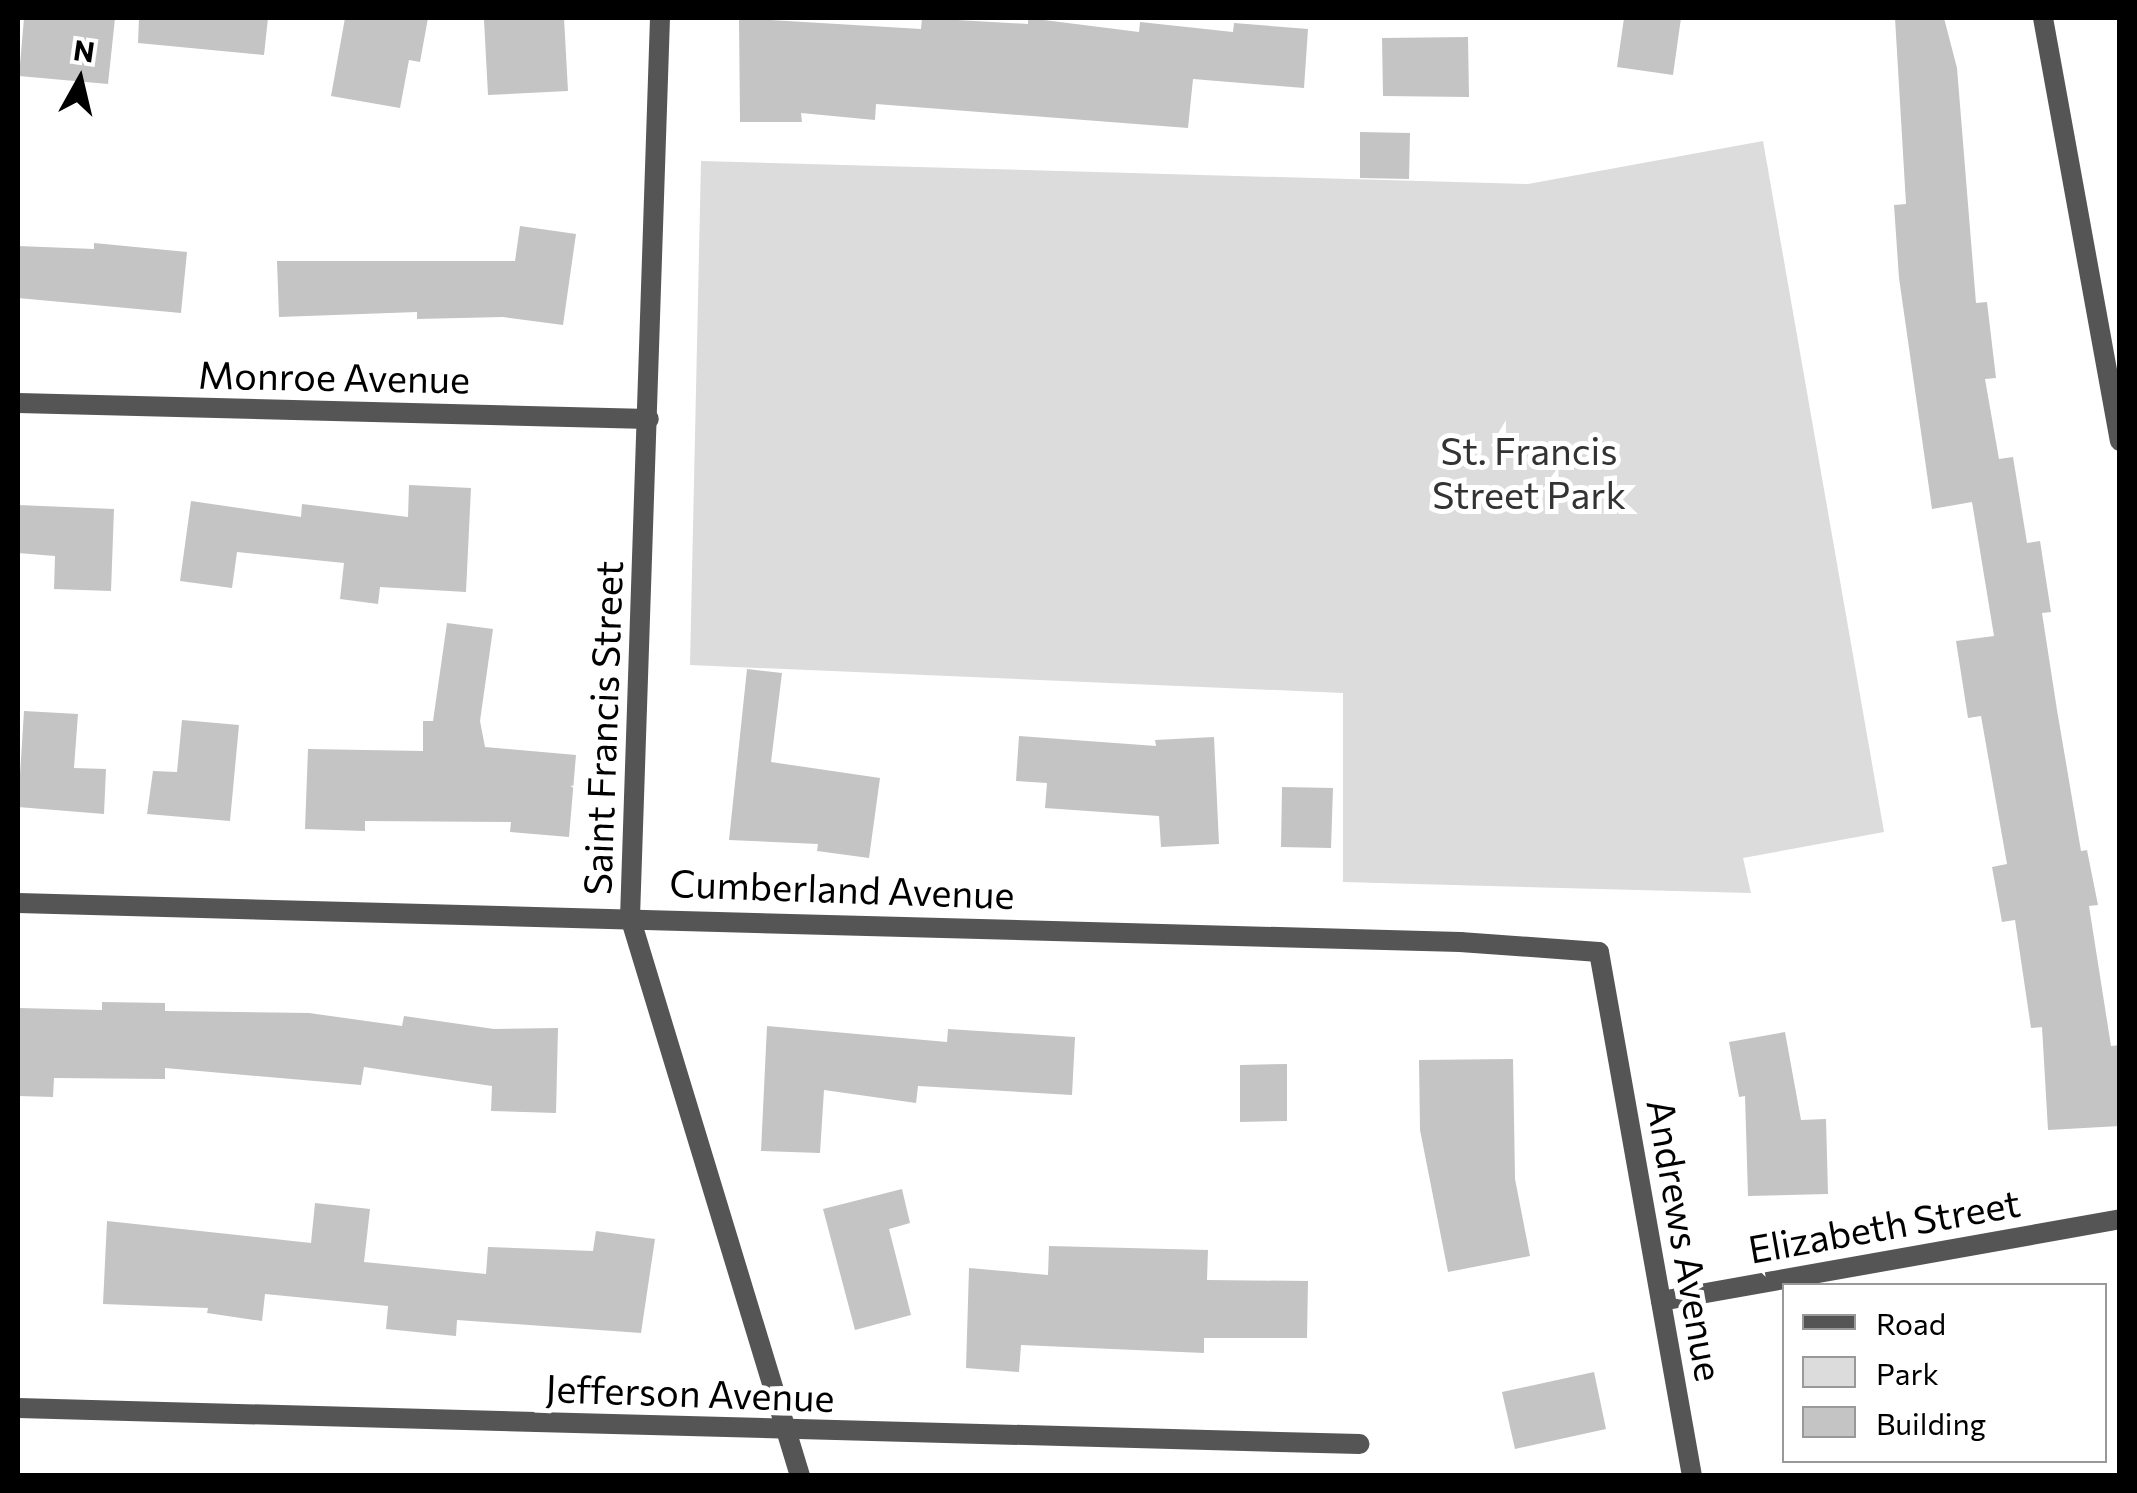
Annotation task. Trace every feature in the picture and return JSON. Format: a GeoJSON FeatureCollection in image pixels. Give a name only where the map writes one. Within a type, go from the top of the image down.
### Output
{"type":"FeatureCollection","features":[{"type":"Feature","properties":{"kind":"street","name":"Saint Francis Street"},"geometry":{"type":"LineString","coordinates":[[660,18],[650,419],[630,917],[800,1476]]}},
{"type":"Feature","properties":{"kind":"street"},"geometry":{"type":"LineString","coordinates":[[2043,18],[2120,441]]}},
{"type":"Feature","properties":{"kind":"street","name":"Monroe Avenue"},"geometry":{"type":"LineString","coordinates":[[18,403],[650,419]]}},
{"type":"Feature","properties":{"kind":"street","name":"Cumberland Avenue"},"geometry":{"type":"LineString","coordinates":[[18,902],[1460,942],[1598,952],[1610,1017]]}},
{"type":"Feature","properties":{"kind":"street","name":"Andrews Avenue"},"geometry":{"type":"LineString","coordinates":[[1610,1017],[1692,1476]]}},
{"type":"Feature","properties":{"kind":"street","name":"Elizabeth Street"},"geometry":{"type":"LineString","coordinates":[[1662,1301],[2120,1219]]}},
{"type":"Feature","properties":{"kind":"street","name":"Jefferson Avenue"},"geometry":{"type":"LineString","coordinates":[[18,1408],[1360,1444]]}},
{"type":"Feature","properties":{"kind":"green space","name":"St. Francis Street Park"},"geometry":{"type":"Polygon","coordinates":[[[1763,141],[1884,832],[1743,858],[1751,893],[1343,882],[1343,693],[690,665],[701,161],[1528,184],[1763,141]]]}},
{"type":"Feature","properties":{"kind":"building"},"geometry":{"type":"Polygon","coordinates":[[[24,18],[115,18],[108,84],[19,76],[24,18]]]}},
{"type":"Feature","properties":{"kind":"building"},"geometry":{"type":"Polygon","coordinates":[[[139,18],[268,18],[264,55],[138,43],[139,18]]]}},
{"type":"Feature","properties":{"kind":"building"},"geometry":{"type":"Polygon","coordinates":[[[345,18],[428,18],[420,62],[409,60],[400,108],[331,96],[345,18]]]}},
{"type":"Feature","properties":{"kind":"building"},"geometry":{"type":"Polygon","coordinates":[[[564,18],[568,91],[488,95],[484,20],[564,18]]]}},
{"type":"Feature","properties":{"kind":"building"},"geometry":{"type":"Polygon","coordinates":[[[739,18],[921,29],[922,18],[1028,24],[1028,18],[1139,32],[1140,22],[1233,32],[1234,23],[1308,29],[1304,88],[1193,79],[1188,128],[876,104],[875,120],[801,113],[802,122],[740,122],[739,18]]]}},
{"type":"Feature","properties":{"kind":"building"},"geometry":{"type":"Polygon","coordinates":[[[1624,18],[1681,18],[1673,75],[1617,67],[1624,18]]]}},
{"type":"Feature","properties":{"kind":"building"},"geometry":{"type":"Polygon","coordinates":[[[1895,18],[1944,18],[1957,68],[1976,303],[1987,302],[1996,378],[1985,379],[1999,459],[2013,457],[2027,543],[2040,541],[2051,612],[2042,613],[2057,710],[2081,851],[2087,850],[2098,905],[2089,906],[2111,1046],[2120,1045],[2120,1126],[2048,1130],[2042,1027],[2031,1028],[2015,920],[2002,922],[1992,867],[2007,864],[1981,716],[1968,718],[1956,641],[1994,636],[1972,502],[1932,509],[1899,278],[1894,205],[1906,204],[1895,18]]]}},
{"type":"Feature","properties":{"kind":"building"},"geometry":{"type":"Polygon","coordinates":[[[1468,37],[1469,97],[1383,96],[1382,38],[1468,37]]]}},
{"type":"Feature","properties":{"kind":"building"},"geometry":{"type":"Polygon","coordinates":[[[1360,132],[1410,133],[1409,179],[1360,178],[1360,132]]]}},
{"type":"Feature","properties":{"kind":"building"},"geometry":{"type":"Polygon","coordinates":[[[520,226],[576,234],[563,325],[503,317],[417,319],[417,312],[279,317],[277,261],[515,261],[520,226]]]}},
{"type":"Feature","properties":{"kind":"building"},"geometry":{"type":"Polygon","coordinates":[[[94,243],[187,252],[181,313],[18,298],[18,246],[94,249],[94,243]]]}},
{"type":"Feature","properties":{"kind":"building"},"geometry":{"type":"Polygon","coordinates":[[[409,485],[471,488],[466,592],[380,587],[378,604],[340,599],[344,563],[237,552],[232,588],[180,581],[191,501],[301,517],[302,504],[408,517],[409,485]]]}},
{"type":"Feature","properties":{"kind":"building"},"geometry":{"type":"Polygon","coordinates":[[[18,505],[114,509],[111,591],[54,589],[55,556],[18,553],[18,505]]]}},
{"type":"Feature","properties":{"kind":"building"},"geometry":{"type":"Polygon","coordinates":[[[447,623],[493,629],[480,721],[485,747],[576,755],[569,837],[510,832],[511,822],[365,821],[365,831],[305,829],[308,749],[423,751],[423,721],[433,721],[447,623]]]}},
{"type":"Feature","properties":{"kind":"building"},"geometry":{"type":"Polygon","coordinates":[[[747,669],[782,673],[771,762],[880,778],[869,858],[817,851],[818,844],[729,840],[747,669]]]}},
{"type":"Feature","properties":{"kind":"building"},"geometry":{"type":"Polygon","coordinates":[[[24,711],[78,714],[74,768],[106,769],[104,814],[18,807],[24,711]]]}},
{"type":"Feature","properties":{"kind":"building"},"geometry":{"type":"Polygon","coordinates":[[[182,720],[239,725],[230,821],[147,814],[153,771],[177,772],[182,720]]]}},
{"type":"Feature","properties":{"kind":"building"},"geometry":{"type":"Polygon","coordinates":[[[1019,736],[1156,746],[1155,740],[1214,737],[1219,844],[1161,847],[1159,816],[1045,808],[1047,783],[1016,781],[1019,736]]]}},
{"type":"Feature","properties":{"kind":"building"},"geometry":{"type":"Polygon","coordinates":[[[1282,787],[1333,788],[1331,848],[1281,847],[1282,787]]]}},
{"type":"Feature","properties":{"kind":"building"},"geometry":{"type":"Polygon","coordinates":[[[102,1002],[165,1003],[165,1011],[309,1013],[402,1026],[404,1016],[494,1029],[558,1028],[556,1113],[491,1111],[492,1086],[364,1067],[361,1085],[165,1068],[165,1079],[54,1078],[53,1097],[18,1096],[18,1008],[102,1010],[102,1002]]]}},
{"type":"Feature","properties":{"kind":"building"},"geometry":{"type":"Polygon","coordinates":[[[767,1026],[947,1042],[948,1029],[1075,1037],[1072,1095],[918,1086],[916,1103],[824,1090],[820,1153],[761,1151],[767,1026]]]}},
{"type":"Feature","properties":{"kind":"building"},"geometry":{"type":"Polygon","coordinates":[[[1785,1032],[1801,1120],[1826,1119],[1828,1194],[1748,1196],[1745,1096],[1739,1097],[1729,1042],[1785,1032]]]}},
{"type":"Feature","properties":{"kind":"building"},"geometry":{"type":"Polygon","coordinates":[[[1513,1059],[1515,1179],[1530,1256],[1448,1272],[1420,1130],[1419,1060],[1513,1059]]]}},
{"type":"Feature","properties":{"kind":"building"},"geometry":{"type":"Polygon","coordinates":[[[1287,1064],[1287,1121],[1240,1122],[1240,1065],[1287,1064]]]}},
{"type":"Feature","properties":{"kind":"building"},"geometry":{"type":"Polygon","coordinates":[[[902,1189],[910,1223],[889,1229],[911,1315],[855,1330],[823,1209],[902,1189]]]}},
{"type":"Feature","properties":{"kind":"building"},"geometry":{"type":"Polygon","coordinates":[[[315,1203],[370,1209],[364,1262],[486,1274],[488,1247],[593,1251],[596,1231],[655,1239],[641,1333],[457,1320],[456,1336],[386,1329],[388,1306],[265,1294],[262,1321],[207,1313],[208,1308],[103,1304],[107,1221],[311,1243],[315,1203]]]}},
{"type":"Feature","properties":{"kind":"building"},"geometry":{"type":"Polygon","coordinates":[[[1049,1246],[1208,1250],[1207,1280],[1308,1281],[1307,1338],[1204,1338],[1204,1353],[1021,1345],[1019,1372],[966,1368],[969,1268],[1048,1275],[1049,1246]]]}},
{"type":"Feature","properties":{"kind":"building"},"geometry":{"type":"Polygon","coordinates":[[[1594,1372],[1606,1429],[1515,1449],[1502,1392],[1594,1372]]]}}]}
